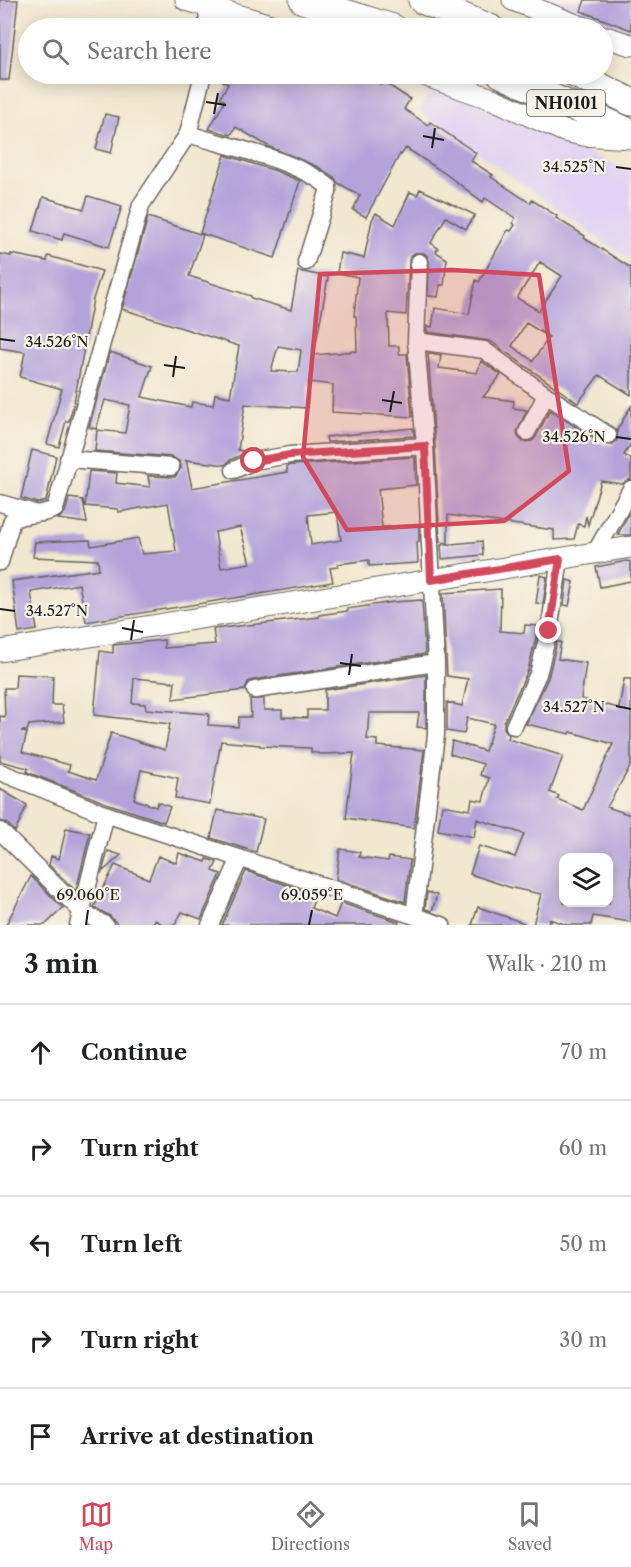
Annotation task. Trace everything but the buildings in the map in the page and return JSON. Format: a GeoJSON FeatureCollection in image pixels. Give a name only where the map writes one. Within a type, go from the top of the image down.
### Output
{"type":"FeatureCollection","features":[{"type":"Feature","properties":{"kind":"highway"},"geometry":{"type":"LineString","coordinates":[[303,0],[361,18]]}},
{"type":"Feature","properties":{"kind":"highway"},"geometry":{"type":"LineString","coordinates":[[422,0],[466,18]]}},
{"type":"Feature","properties":{"kind":"highway","name":"NH0101"},"geometry":{"type":"LineString","coordinates":[[523,84],[631,133]]}},
{"type":"Feature","properties":{"kind":"highway","name":"NH0101"},"geometry":{"type":"LineString","coordinates":[[595,84],[631,102]]}},
{"type":"Feature","properties":{"kind":"street"},"geometry":{"type":"LineString","coordinates":[[186,0],[246,18]]}},
{"type":"Feature","properties":{"kind":"street"},"geometry":{"type":"LineString","coordinates":[[513,0],[559,18]]}},
{"type":"Feature","properties":{"kind":"street"},"geometry":{"type":"LineString","coordinates":[[207,18],[208,7]]}},
{"type":"Feature","properties":{"kind":"street"},"geometry":{"type":"LineString","coordinates":[[613,39],[631,45]]}},
{"type":"Feature","properties":{"kind":"street"},"geometry":{"type":"LineString","coordinates":[[0,562],[12,520],[20,516],[46,513],[55,509],[141,205],[188,134],[200,84]]}},
{"type":"Feature","properties":{"kind":"street"},"geometry":{"type":"LineString","coordinates":[[450,84],[495,100],[564,131],[583,135],[631,138]]}},
{"type":"Feature","properties":{"kind":"street"},"geometry":{"type":"LineString","coordinates":[[188,134],[286,164],[328,186],[306,262]]}},
{"type":"Feature","properties":{"kind":"street"},"geometry":{"type":"LineString","coordinates":[[414,916],[436,735],[436,663],[425,446],[416,341],[419,262]]}},
{"type":"Feature","properties":{"kind":"street"},"geometry":{"type":"LineString","coordinates":[[416,341],[484,350],[546,395],[608,435]]}},
{"type":"Feature","properties":{"kind":"street"},"geometry":{"type":"LineString","coordinates":[[526,432],[546,395]]}},
{"type":"Feature","properties":{"kind":"street"},"geometry":{"type":"LineString","coordinates":[[234,470],[254,461],[290,455],[425,446]]}},
{"type":"Feature","properties":{"kind":"street"},"geometry":{"type":"LineString","coordinates":[[68,459],[171,467]]}},
{"type":"Feature","properties":{"kind":"street"},"geometry":{"type":"LineString","coordinates":[[595,553],[631,489]]}},
{"type":"Feature","properties":{"kind":"street"},"geometry":{"type":"LineString","coordinates":[[0,502],[35,513]]}},
{"type":"Feature","properties":{"kind":"street"},"geometry":{"type":"LineString","coordinates":[[0,651],[631,547]]}},
{"type":"Feature","properties":{"kind":"street"},"geometry":{"type":"LineString","coordinates":[[513,726],[538,674],[549,631],[560,559]]}},
{"type":"Feature","properties":{"kind":"street"},"geometry":{"type":"LineString","coordinates":[[255,690],[436,663]]}},
{"type":"Feature","properties":{"kind":"street"},"geometry":{"type":"LineString","coordinates":[[0,772],[106,814],[442,925]]}},
{"type":"Feature","properties":{"kind":"street"},"geometry":{"type":"LineString","coordinates":[[79,918],[106,814]]}},
{"type":"Feature","properties":{"kind":"street"},"geometry":{"type":"LineString","coordinates":[[0,831],[79,918],[105,925]]}},
{"type":"Feature","properties":{"kind":"street"},"geometry":{"type":"LineString","coordinates":[[210,925],[240,858]]}},
{"type":"Feature","properties":{"kind":"highlighted area"},"geometry":{"type":"Polygon","coordinates":[[[452,270],[539,275],[569,471],[504,521],[347,530],[303,457],[320,274],[452,270]]]}},
{"type":"Feature","properties":{"kind":"shaded area"},"geometry":{"type":"Polygon","coordinates":[[[542,0],[631,0],[631,37],[613,30],[613,18],[585,18],[542,0]]]}},
{"type":"Feature","properties":{"kind":"shaded area"},"geometry":{"type":"Polygon","coordinates":[[[432,84],[435,84],[631,172],[631,261],[419,111],[432,84]]]}},
{"type":"Feature","properties":{"kind":"route"},"geometry":{"type":"LineString","coordinates":[[254,461],[290,455],[425,446],[431,580],[560,559],[549,631]]}}]}
